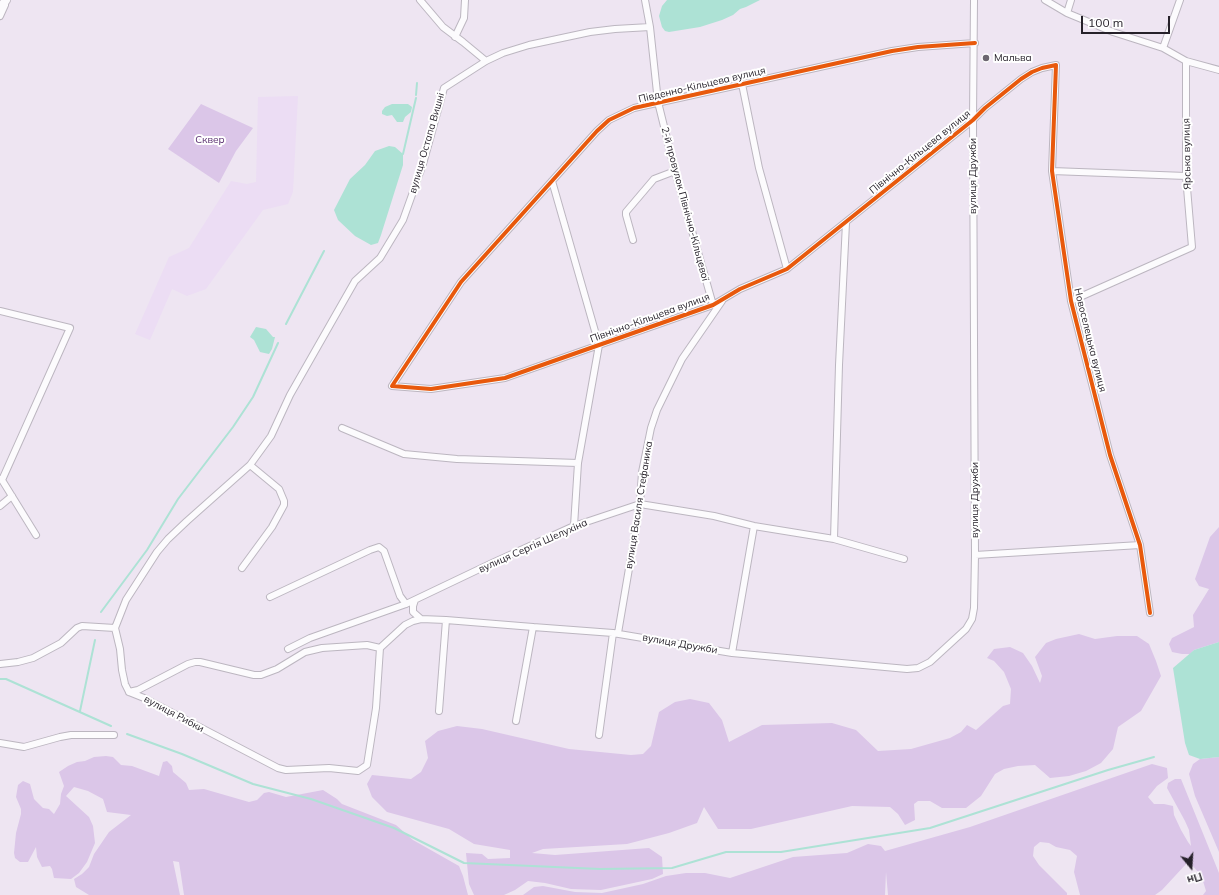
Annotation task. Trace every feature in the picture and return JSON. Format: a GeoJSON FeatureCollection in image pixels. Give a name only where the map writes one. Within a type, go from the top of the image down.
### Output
{"type":"FeatureCollection","features":[{"type":"Feature","properties":{"kind":"main road"},"geometry":{"type":"LineString","coordinates":[[0,8],[6,0]]}},
{"type":"Feature","properties":{"kind":"street"},"geometry":{"type":"LineString","coordinates":[[0,16],[6,0]]}},
{"type":"Feature","properties":{"kind":"street"},"geometry":{"type":"LineString","coordinates":[[420,0],[443,27],[486,61]]}},
{"type":"Feature","properties":{"kind":"street"},"geometry":{"type":"LineString","coordinates":[[455,37],[464,18],[466,6],[465,0]]}},
{"type":"Feature","properties":{"kind":"street","name":"2-й провулок Північно-Кільцевої"},"geometry":{"type":"LineString","coordinates":[[645,0],[650,27],[658,102],[675,171],[712,305]]}},
{"type":"Feature","properties":{"kind":"street","name":"вулиця Дружби"},"geometry":{"type":"LineString","coordinates":[[380,648],[409,623],[421,619],[616,633],[732,653],[918,668],[930,662],[966,630],[972,619],[974,608],[976,555],[973,120],[975,43],[974,0]]}},
{"type":"Feature","properties":{"kind":"street"},"geometry":{"type":"LineString","coordinates":[[1045,0],[1067,12],[1113,32],[1163,48],[1186,61],[1219,70]]}},
{"type":"Feature","properties":{"kind":"street"},"geometry":{"type":"LineString","coordinates":[[1067,12],[1072,0]]}},
{"type":"Feature","properties":{"kind":"street"},"geometry":{"type":"LineString","coordinates":[[1163,48],[1180,0]]}},
{"type":"Feature","properties":{"kind":"street","name":"вулиця Остапа Вишні"},"geometry":{"type":"LineString","coordinates":[[115,628],[126,600],[157,552],[187,521],[250,465],[272,436],[290,394],[355,282],[380,258],[403,220],[423,164],[444,88],[486,61],[503,53],[529,45],[590,32],[650,27]]}},
{"type":"Feature","properties":{"kind":"street","name":"Південно-Кільцева вулиця"},"geometry":{"type":"LineString","coordinates":[[392,386],[461,282],[608,120],[634,108],[658,102],[892,51],[918,47],[975,43]]}},
{"type":"Feature","properties":{"kind":"street","name":"Ярська вулиця"},"geometry":{"type":"LineString","coordinates":[[1071,301],[1192,247],[1186,176],[1186,61]]}},
{"type":"Feature","properties":{"kind":"street","name":"Північно-Кільцева вулиця"},"geometry":{"type":"LineString","coordinates":[[392,386],[431,389],[505,378],[712,305],[740,289],[788,269],[973,120],[985,108],[1021,79],[1042,68],[1056,65]]}},
{"type":"Feature","properties":{"kind":"street","name":"Новоселецька вулиця"},"geometry":{"type":"LineString","coordinates":[[1056,65],[1052,171],[1071,301],[1110,455],[1140,545],[1150,613]]}},
{"type":"Feature","properties":{"kind":"street"},"geometry":{"type":"LineString","coordinates":[[742,84],[759,168],[788,269]]}},
{"type":"Feature","properties":{"kind":"street"},"geometry":{"type":"LineString","coordinates":[[633,240],[626,212],[654,179],[675,171]]}},
{"type":"Feature","properties":{"kind":"street"},"geometry":{"type":"LineString","coordinates":[[1052,171],[1186,176]]}},
{"type":"Feature","properties":{"kind":"street"},"geometry":{"type":"LineString","coordinates":[[552,181],[599,345],[578,462],[574,526]]}},
{"type":"Feature","properties":{"kind":"street"},"geometry":{"type":"LineString","coordinates":[[834,539],[838,365],[846,223]]}},
{"type":"Feature","properties":{"kind":"street","name":"вулиця Василя Стефаника"},"geometry":{"type":"LineString","coordinates":[[616,633],[640,504],[642,472],[651,428],[657,410],[682,359],[723,299]]}},
{"type":"Feature","properties":{"kind":"street"},"geometry":{"type":"LineString","coordinates":[[0,311],[70,328],[1,480],[36,535]]}},
{"type":"Feature","properties":{"kind":"street"},"geometry":{"type":"LineString","coordinates":[[342,428],[404,454],[456,459],[578,462]]}},
{"type":"Feature","properties":{"kind":"street"},"geometry":{"type":"LineString","coordinates":[[242,568],[272,527],[284,505],[279,489],[250,465]]}},
{"type":"Feature","properties":{"kind":"street"},"geometry":{"type":"LineString","coordinates":[[0,506],[12,496]]}},
{"type":"Feature","properties":{"kind":"street","name":"вулиця Сергія Шелухіна"},"geometry":{"type":"LineString","coordinates":[[288,649],[310,638],[406,604],[574,526],[640,504],[714,516],[754,526],[834,539],[904,559]]}},
{"type":"Feature","properties":{"kind":"street"},"geometry":{"type":"LineString","coordinates":[[732,653],[754,526]]}},
{"type":"Feature","properties":{"kind":"street"},"geometry":{"type":"LineString","coordinates":[[976,555],[1140,545]]}},
{"type":"Feature","properties":{"kind":"street"},"geometry":{"type":"LineString","coordinates":[[270,597],[379,547],[384,551],[400,596],[406,604]]}},
{"type":"Feature","properties":{"kind":"street"},"geometry":{"type":"LineString","coordinates":[[415,600],[413,612],[421,619]]}},
{"type":"Feature","properties":{"kind":"street"},"geometry":{"type":"LineString","coordinates":[[439,711],[446,620]]}},
{"type":"Feature","properties":{"kind":"street"},"geometry":{"type":"LineString","coordinates":[[0,664],[18,662],[33,658],[61,643],[77,628],[82,626],[115,628],[120,649],[125,684],[129,692]]}},
{"type":"Feature","properties":{"kind":"street"},"geometry":{"type":"LineString","coordinates":[[516,721],[533,627]]}},
{"type":"Feature","properties":{"kind":"street"},"geometry":{"type":"LineString","coordinates":[[599,735],[616,633]]}},
{"type":"Feature","properties":{"kind":"street","name":"вулиця Рибки"},"geometry":{"type":"LineString","coordinates":[[367,645],[380,648],[376,708],[367,765],[358,771],[329,768],[286,770],[278,768],[144,698],[129,692],[138,690],[188,664],[195,662],[254,675],[261,675],[278,669],[305,652],[311,650],[367,645]]}},
{"type":"Feature","properties":{"kind":"street"},"geometry":{"type":"LineString","coordinates":[[0,742],[24,747],[60,736],[114,736]]}},
{"type":"Feature","properties":{"kind":"shaded area"},"geometry":{"type":"Polygon","coordinates":[[[667,0],[760,0],[740,9],[733,15],[722,20],[700,27],[669,32],[665,31],[662,27],[659,16],[662,6],[667,0]]]}},
{"type":"Feature","properties":{"kind":"shaded area"},"geometry":{"type":"Polygon","coordinates":[[[298,96],[293,192],[288,204],[263,210],[206,289],[187,296],[172,289],[150,340],[135,334],[169,257],[189,248],[231,181],[247,184],[256,182],[258,97],[298,96]]]}},
{"type":"Feature","properties":{"kind":"shaded area"},"geometry":{"type":"Polygon","coordinates":[[[392,104],[408,104],[412,107],[411,112],[405,117],[403,122],[397,122],[392,115],[387,116],[382,114],[385,107],[392,104]]]}},
{"type":"Feature","properties":{"kind":"shaded area"},"geometry":{"type":"Polygon","coordinates":[[[389,146],[395,147],[403,154],[403,165],[378,243],[371,245],[355,236],[338,220],[334,210],[350,179],[365,165],[375,151],[389,146]]]}},
{"type":"Feature","properties":{"kind":"shaded area"},"geometry":{"type":"Polygon","coordinates":[[[256,327],[266,329],[273,337],[275,337],[269,354],[260,352],[254,340],[250,337],[256,327]]]}},
{"type":"Feature","properties":{"kind":"shaded area"},"geometry":{"type":"Polygon","coordinates":[[[1219,642],[1219,757],[1200,759],[1189,755],[1185,743],[1173,668],[1194,650],[1219,642]]]}},
{"type":"Feature","properties":{"kind":"green space","name":"Сквер"},"geometry":{"type":"Polygon","coordinates":[[[201,104],[253,128],[236,151],[219,183],[168,149],[201,104]]]}},
{"type":"Feature","properties":{"kind":"green space"},"geometry":{"type":"Polygon","coordinates":[[[1219,527],[1219,642],[1194,650],[1190,654],[1172,652],[1169,644],[1172,638],[1194,627],[1193,615],[1209,589],[1199,586],[1195,579],[1210,537],[1219,527]]]}},
{"type":"Feature","properties":{"kind":"green space"},"geometry":{"type":"Polygon","coordinates":[[[1079,634],[1095,639],[1117,636],[1137,636],[1149,644],[1161,676],[1141,711],[1118,727],[1113,749],[1101,763],[1086,771],[1069,776],[1050,778],[1035,765],[1004,769],[995,774],[981,796],[966,808],[942,808],[930,801],[918,801],[914,804],[915,820],[905,825],[898,814],[890,807],[852,806],[751,829],[718,829],[704,807],[697,823],[669,833],[627,844],[543,849],[532,853],[555,855],[649,848],[662,857],[663,874],[652,879],[601,890],[571,889],[528,881],[515,890],[504,895],[474,895],[469,884],[466,853],[482,854],[488,859],[510,858],[510,850],[474,844],[449,829],[387,812],[372,797],[367,784],[372,775],[411,779],[421,772],[428,758],[425,741],[438,731],[457,726],[482,729],[569,749],[631,755],[643,754],[651,746],[659,712],[675,702],[690,699],[709,703],[722,720],[729,742],[762,725],[832,723],[856,730],[878,751],[911,749],[950,738],[961,732],[967,725],[976,730],[1003,706],[1010,704],[1011,689],[1004,672],[994,661],[987,658],[994,649],[1010,647],[1023,653],[1032,666],[1040,683],[1042,676],[1035,657],[1046,643],[1056,639],[1079,634]]]}},
{"type":"Feature","properties":{"kind":"green space"},"geometry":{"type":"Polygon","coordinates":[[[94,757],[113,757],[121,765],[132,766],[159,776],[163,762],[167,761],[172,766],[173,772],[186,783],[189,790],[204,789],[249,802],[257,800],[264,793],[269,792],[286,797],[323,790],[342,804],[396,825],[413,840],[459,866],[468,895],[184,895],[179,862],[173,861],[180,895],[89,895],[76,887],[74,879],[89,867],[94,854],[109,832],[131,815],[107,812],[103,799],[88,791],[74,787],[66,796],[89,817],[93,826],[95,843],[87,862],[79,873],[71,879],[54,878],[50,866],[42,867],[37,857],[36,847],[28,862],[20,862],[15,858],[16,833],[21,814],[21,809],[16,797],[18,785],[23,781],[30,784],[34,799],[43,808],[49,809],[54,814],[60,804],[64,786],[59,772],[77,762],[85,761],[94,757]]]}},
{"type":"Feature","properties":{"kind":"green space"},"geometry":{"type":"Polygon","coordinates":[[[1219,757],[1219,852],[1195,796],[1189,774],[1193,764],[1200,759],[1219,757]]]}},
{"type":"Feature","properties":{"kind":"green space"},"geometry":{"type":"Polygon","coordinates":[[[1152,764],[1167,768],[1168,778],[1157,786],[1148,797],[1154,804],[1173,806],[1174,815],[1191,846],[1189,830],[1167,788],[1168,783],[1175,779],[1181,779],[1219,873],[1219,895],[1203,895],[1206,891],[1203,881],[1192,865],[1187,863],[1162,890],[1155,895],[1080,895],[1074,872],[1077,856],[1070,850],[1056,847],[1049,843],[1040,842],[1034,847],[1033,856],[1039,865],[1067,893],[1067,895],[888,895],[886,872],[885,895],[523,895],[534,887],[543,886],[575,892],[602,893],[643,884],[666,876],[686,873],[705,873],[730,878],[793,857],[847,853],[868,844],[881,846],[885,851],[970,827],[1152,764]]]}},
{"type":"Feature","properties":{"kind":"waterway"},"geometry":{"type":"LineString","coordinates":[[416,95],[417,83]]}},
{"type":"Feature","properties":{"kind":"waterway"},"geometry":{"type":"LineString","coordinates":[[403,154],[416,98]]}},
{"type":"Feature","properties":{"kind":"waterway"},"geometry":{"type":"LineString","coordinates":[[286,324],[324,251]]}},
{"type":"Feature","properties":{"kind":"waterway"},"geometry":{"type":"LineString","coordinates":[[101,612],[147,550],[178,499],[233,427],[253,397],[278,343]]}},
{"type":"Feature","properties":{"kind":"waterway"},"geometry":{"type":"LineString","coordinates":[[80,711],[95,640]]}},
{"type":"Feature","properties":{"kind":"waterway"},"geometry":{"type":"LineString","coordinates":[[0,679],[6,679],[111,726]]}},
{"type":"Feature","properties":{"kind":"waterway"},"geometry":{"type":"LineString","coordinates":[[127,734],[182,754],[253,784],[311,799],[394,828],[464,863],[600,869],[672,868],[726,852],[781,852],[930,828],[1108,770],[1154,757]]}},
{"type":"Feature","properties":{"kind":"cycle path"},"geometry":{"type":"LineString","coordinates":[[975,43],[918,47],[892,51],[634,108],[609,120],[597,131],[461,282],[392,386],[431,389],[505,378],[713,305],[740,289],[787,269],[973,120],[985,108],[1021,79],[1032,72],[1056,65],[1052,171],[1071,301],[1110,455],[1140,545],[1150,613]]}},
{"type":"Feature","properties":{"kind":"place","name":"Мальва"},"geometry":{"type":"Point","coordinates":[986,58]}}]}
